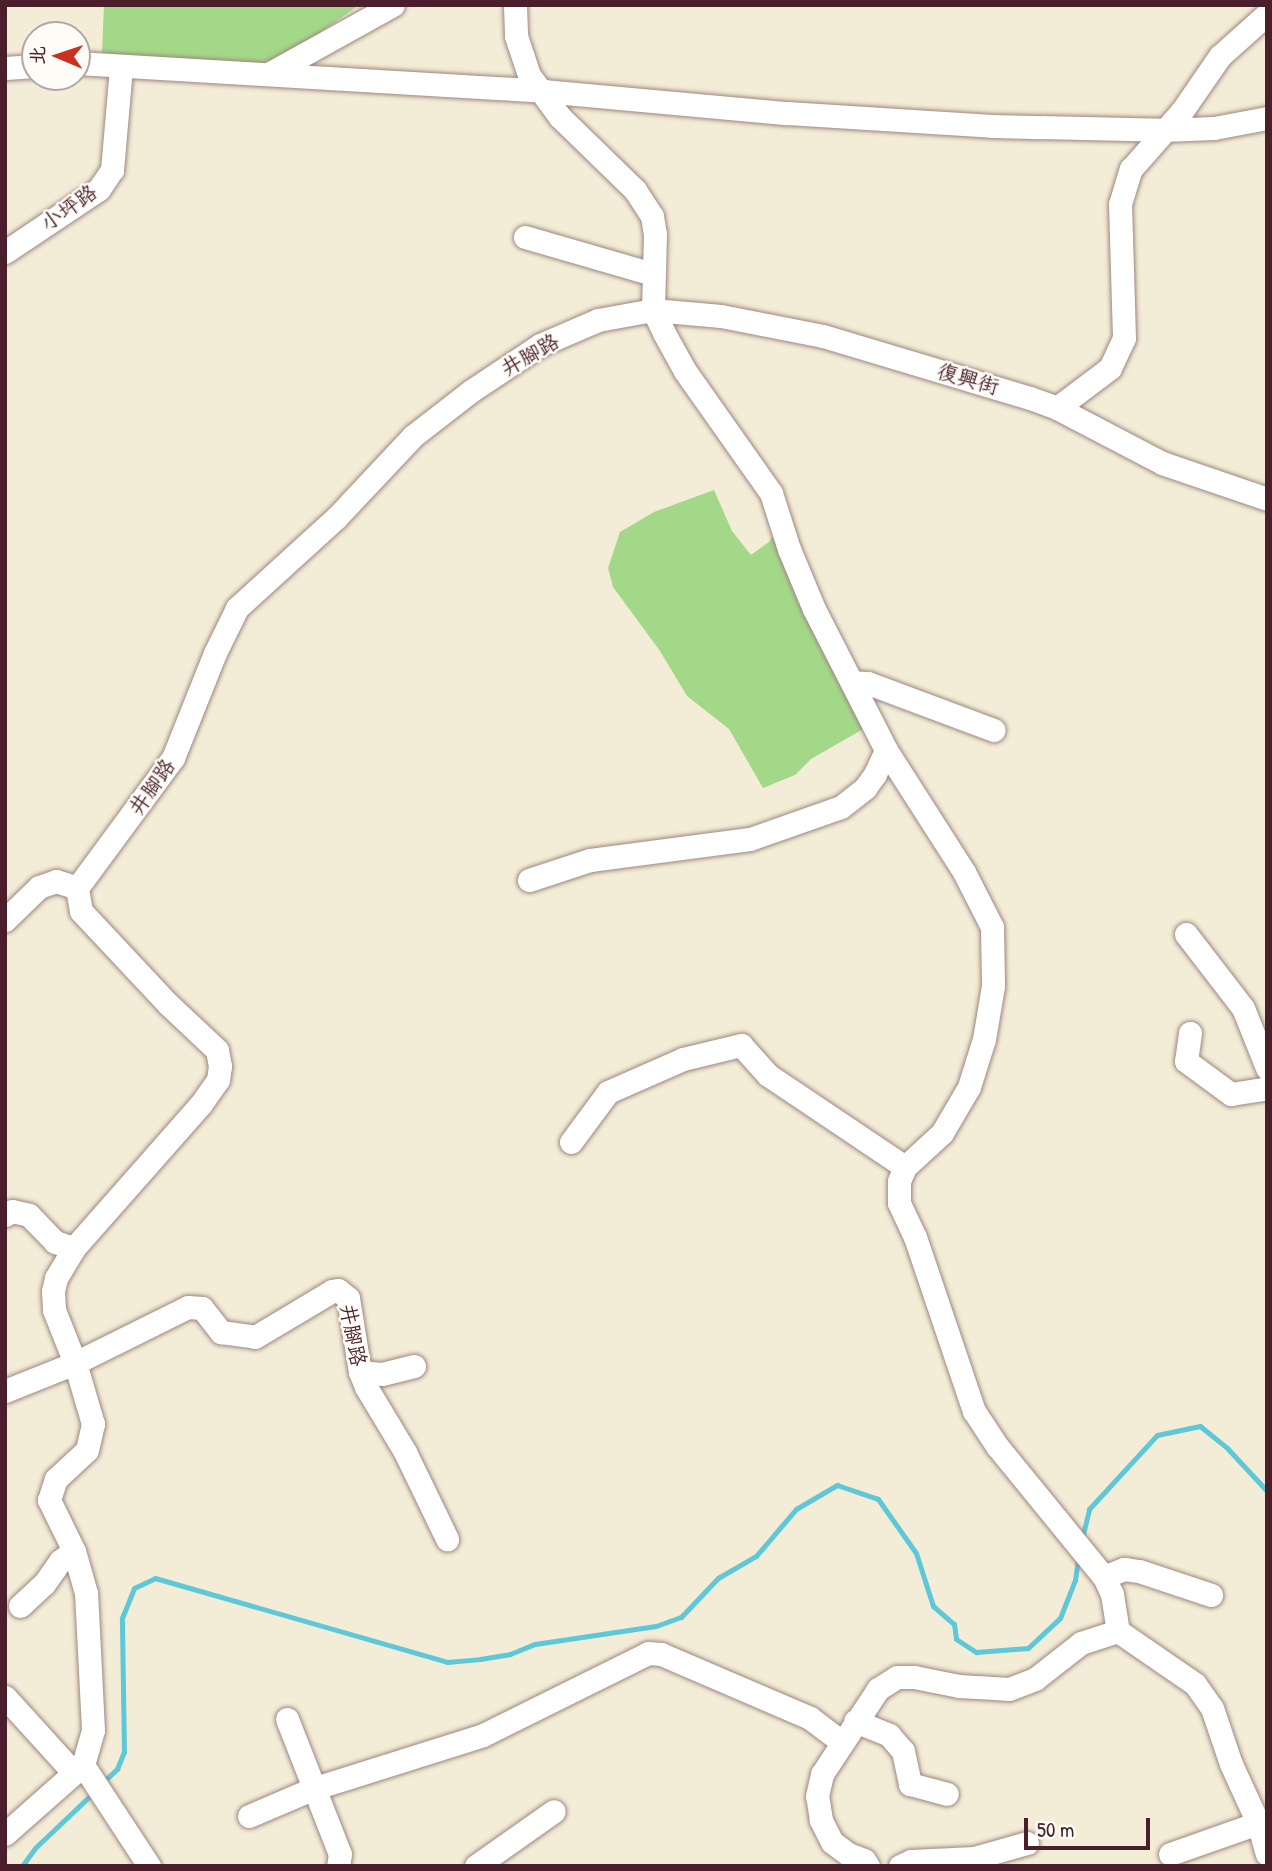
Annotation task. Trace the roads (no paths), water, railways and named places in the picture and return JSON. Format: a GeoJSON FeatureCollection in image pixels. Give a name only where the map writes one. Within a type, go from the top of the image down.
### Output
{"type":"FeatureCollection","features":[{"type":"Feature","properties":{"kind":"street"},"geometry":{"type":"LineString","coordinates":[[272,72],[393,5]]}},
{"type":"Feature","properties":{"kind":"street"},"geometry":{"type":"LineString","coordinates":[[515,5],[516,36],[529,75],[560,117],[635,190],[652,216],[655,234],[653,310],[685,371],[771,493],[789,549],[814,609],[886,750],[958,862],[992,927],[993,986],[984,1039],[969,1087],[942,1133],[905,1167],[899,1181],[899,1203],[915,1237],[974,1411],[997,1446],[1104,1577],[1112,1594],[1118,1631],[1195,1684],[1212,1708],[1231,1763],[1258,1822],[1267,1854]]}},
{"type":"Feature","properties":{"kind":"street"},"geometry":{"type":"LineString","coordinates":[[1057,408],[1110,368],[1124,338],[1120,204],[1131,169],[1162,130],[1182,111],[1220,56],[1267,14]]}},
{"type":"Feature","properties":{"kind":"street"},"geometry":{"type":"LineString","coordinates":[[91,62],[121,67],[272,72],[543,91],[787,113],[992,126],[1162,130],[1213,128],[1267,118]]}},
{"type":"Feature","properties":{"kind":"street","name":"小坪路"},"geometry":{"type":"LineString","coordinates":[[5,252],[99,189],[112,170],[121,67]]}},
{"type":"Feature","properties":{"kind":"street"},"geometry":{"type":"LineString","coordinates":[[525,237],[652,274]]}},
{"type":"Feature","properties":{"kind":"street","name":"復興街"},"geometry":{"type":"LineString","coordinates":[[653,310],[721,316],[823,337],[1057,408],[1162,463],[1267,499]]}},
{"type":"Feature","properties":{"kind":"street","name":"井腳路"},"geometry":{"type":"LineString","coordinates":[[77,888],[173,758],[215,653],[237,608],[336,518],[412,436],[471,391],[540,345],[598,320],[653,310]]}},
{"type":"Feature","properties":{"kind":"street"},"geometry":{"type":"LineString","coordinates":[[852,682],[868,683],[994,730]]}},
{"type":"Feature","properties":{"kind":"street"},"geometry":{"type":"LineString","coordinates":[[529,880],[590,860],[750,839],[841,807],[865,788],[886,750]]}},
{"type":"Feature","properties":{"kind":"street"},"geometry":{"type":"LineString","coordinates":[[5,920],[39,887],[55,881],[77,888],[81,911],[168,1004],[217,1050],[220,1066],[218,1080],[201,1104],[74,1248],[64,1262],[53,1291],[54,1310],[75,1363],[93,1424],[87,1450],[56,1479],[49,1500],[74,1551],[86,1593],[93,1730],[78,1768],[6,1831]]}},
{"type":"Feature","properties":{"kind":"street"},"geometry":{"type":"LineString","coordinates":[[1186,934],[1242,1008],[1267,1068]]}},
{"type":"Feature","properties":{"kind":"street"},"geometry":{"type":"LineString","coordinates":[[1190,1033],[1186,1061],[1231,1094],[1267,1088]]}},
{"type":"Feature","properties":{"kind":"street"},"geometry":{"type":"LineString","coordinates":[[571,1142],[608,1092],[683,1059],[741,1045],[768,1075],[905,1167]]}},
{"type":"Feature","properties":{"kind":"street"},"geometry":{"type":"LineString","coordinates":[[5,1215],[12,1211],[29,1215],[55,1242],[74,1248]]}},
{"type":"Feature","properties":{"kind":"street","name":"井腳路"},"geometry":{"type":"LineString","coordinates":[[5,1391],[75,1363],[188,1307],[202,1308],[221,1332],[256,1337],[332,1291],[338,1290],[348,1298],[360,1372],[405,1452],[447,1539]]}},
{"type":"Feature","properties":{"kind":"street"},"geometry":{"type":"LineString","coordinates":[[360,1372],[382,1374],[414,1366]]}},
{"type":"Feature","properties":{"kind":"street"},"geometry":{"type":"LineString","coordinates":[[20,1606],[44,1584],[60,1561],[74,1551]]}},
{"type":"Feature","properties":{"kind":"street"},"geometry":{"type":"LineString","coordinates":[[1104,1577],[1124,1569],[1139,1571],[1211,1595]]}},
{"type":"Feature","properties":{"kind":"street"},"geometry":{"type":"LineString","coordinates":[[868,1866],[864,1860],[848,1854],[832,1842],[821,1821],[817,1796],[822,1774],[878,1689],[897,1677],[914,1676],[959,1686],[1009,1689],[1035,1679],[1081,1643],[1118,1631]]}},
{"type":"Feature","properties":{"kind":"street"},"geometry":{"type":"LineString","coordinates":[[249,1815],[312,1789],[483,1735],[648,1653],[661,1654],[810,1718],[842,1742]]}},
{"type":"Feature","properties":{"kind":"street"},"geometry":{"type":"LineString","coordinates":[[5,1697],[78,1768],[112,1806],[149,1866]]}},
{"type":"Feature","properties":{"kind":"street"},"geometry":{"type":"LineString","coordinates":[[287,1719],[312,1789],[340,1854],[338,1866]]}},
{"type":"Feature","properties":{"kind":"street"},"geometry":{"type":"LineString","coordinates":[[855,1721],[889,1735],[903,1751],[910,1784],[947,1794]]}},
{"type":"Feature","properties":{"kind":"street"},"geometry":{"type":"LineString","coordinates":[[476,1866],[554,1811]]}},
{"type":"Feature","properties":{"kind":"street"},"geometry":{"type":"LineString","coordinates":[[1170,1854],[1258,1822]]}},
{"type":"Feature","properties":{"kind":"street"},"geometry":{"type":"LineString","coordinates":[[900,1866],[911,1861],[974,1858],[1027,1843]]}},
{"type":"Feature","properties":{"kind":"waterway"},"geometry":{"type":"LineString","coordinates":[[1082,1538],[1089,1509],[1157,1435],[1200,1426],[1228,1449],[1267,1491]]}},
{"type":"Feature","properties":{"kind":"waterway"},"geometry":{"type":"LineString","coordinates":[[102,1783],[117,1769],[124,1752],[122,1618],[134,1588],[155,1578],[447,1662],[480,1659],[510,1654],[535,1644],[656,1626],[681,1617],[718,1578],[756,1556],[796,1509],[837,1485],[878,1499],[916,1553],[933,1606],[954,1624],[956,1639],[976,1652],[1028,1648],[1060,1618],[1075,1580],[1078,1558]]}},
{"type":"Feature","properties":{"kind":"waterway"},"geometry":{"type":"LineString","coordinates":[[22,1866],[35,1848],[93,1793]]}}]}
